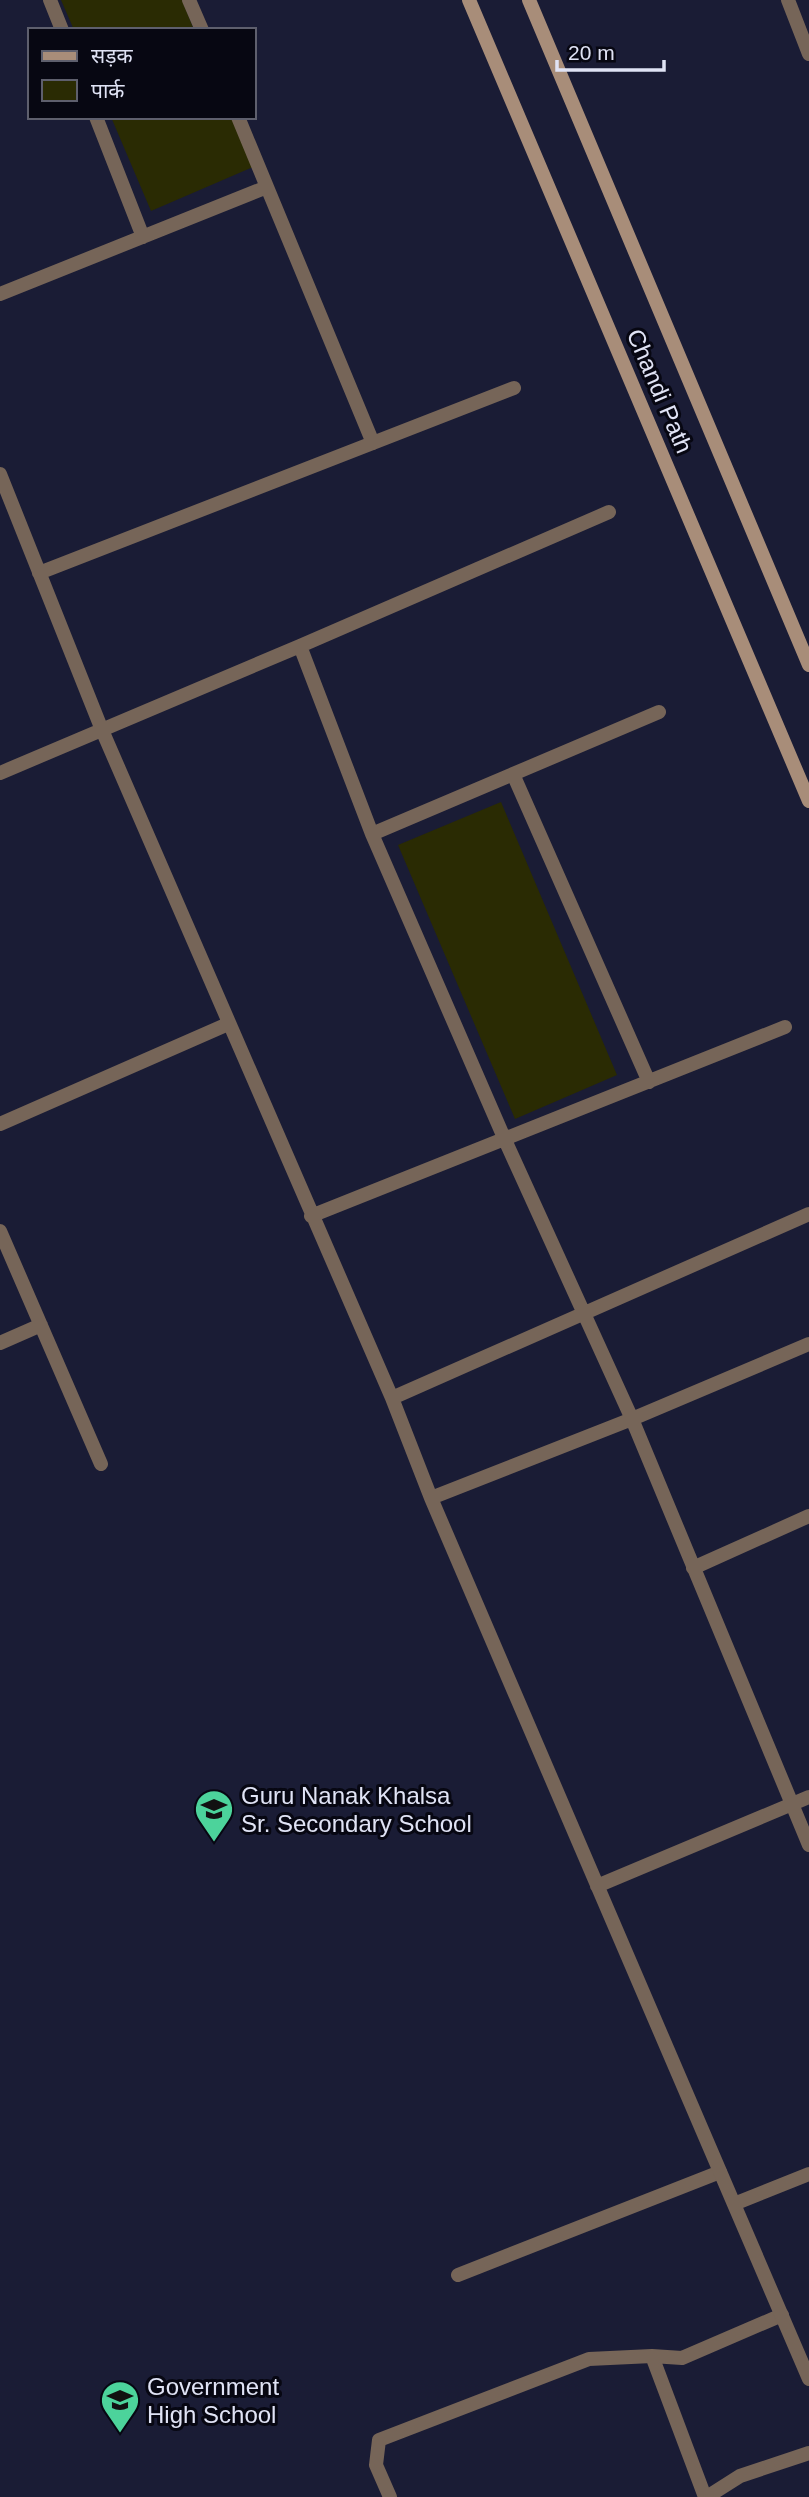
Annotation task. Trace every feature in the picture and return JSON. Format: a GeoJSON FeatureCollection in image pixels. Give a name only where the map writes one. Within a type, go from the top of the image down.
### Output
{"type":"FeatureCollection","features":[{"type":"Feature","properties":{"kind":"main road","name":"Chandi Path"},"geometry":{"type":"LineString","coordinates":[[469,0],[809,801]]}},
{"type":"Feature","properties":{"kind":"main road","name":"Chandi Path"},"geometry":{"type":"LineString","coordinates":[[529,0],[809,665]]}},
{"type":"Feature","properties":{"kind":"street"},"geometry":{"type":"LineString","coordinates":[[50,0],[61,28]]}},
{"type":"Feature","properties":{"kind":"street"},"geometry":{"type":"LineString","coordinates":[[189,0],[201,28]]}},
{"type":"Feature","properties":{"kind":"street"},"geometry":{"type":"LineString","coordinates":[[788,0],[809,54]]}},
{"type":"Feature","properties":{"kind":"street"},"geometry":{"type":"LineString","coordinates":[[97,119],[142,237]]}},
{"type":"Feature","properties":{"kind":"street"},"geometry":{"type":"LineString","coordinates":[[239,119],[373,443]]}},
{"type":"Feature","properties":{"kind":"street"},"geometry":{"type":"LineString","coordinates":[[0,294],[267,187]]}},
{"type":"Feature","properties":{"kind":"street"},"geometry":{"type":"LineString","coordinates":[[39,573],[514,388]]}},
{"type":"Feature","properties":{"kind":"street"},"geometry":{"type":"LineString","coordinates":[[0,474],[102,730],[392,1398],[597,1886],[808,2375]]}},
{"type":"Feature","properties":{"kind":"street"},"geometry":{"type":"LineString","coordinates":[[0,773],[609,512]]}},
{"type":"Feature","properties":{"kind":"street"},"geometry":{"type":"LineString","coordinates":[[300,646],[372,834],[505,1140],[632,1419],[809,1845]]}},
{"type":"Feature","properties":{"kind":"street"},"geometry":{"type":"LineString","coordinates":[[372,834],[659,712]]}},
{"type":"Feature","properties":{"kind":"street"},"geometry":{"type":"LineString","coordinates":[[513,774],[649,1082]]}},
{"type":"Feature","properties":{"kind":"street"},"geometry":{"type":"LineString","coordinates":[[0,1124],[228,1024]]}},
{"type":"Feature","properties":{"kind":"street"},"geometry":{"type":"LineString","coordinates":[[311,1216],[785,1027]]}},
{"type":"Feature","properties":{"kind":"street"},"geometry":{"type":"LineString","coordinates":[[392,1398],[809,1214]]}},
{"type":"Feature","properties":{"kind":"street"},"geometry":{"type":"LineString","coordinates":[[0,1231],[101,1464]]}},
{"type":"Feature","properties":{"kind":"street"},"geometry":{"type":"LineString","coordinates":[[0,1343],[41,1325]]}},
{"type":"Feature","properties":{"kind":"street"},"geometry":{"type":"LineString","coordinates":[[432,1498],[632,1419],[809,1344]]}},
{"type":"Feature","properties":{"kind":"street"},"geometry":{"type":"LineString","coordinates":[[693,1568],[809,1516]]}},
{"type":"Feature","properties":{"kind":"street"},"geometry":{"type":"LineString","coordinates":[[597,1886],[809,1797]]}},
{"type":"Feature","properties":{"kind":"street"},"geometry":{"type":"LineString","coordinates":[[458,2275],[720,2172]]}},
{"type":"Feature","properties":{"kind":"street"},"geometry":{"type":"LineString","coordinates":[[734,2204],[809,2174]]}},
{"type":"Feature","properties":{"kind":"street"},"geometry":{"type":"LineString","coordinates":[[390,2497],[376,2465],[379,2440],[589,2359],[652,2356],[682,2358],[782,2315]]}},
{"type":"Feature","properties":{"kind":"street"},"geometry":{"type":"LineString","coordinates":[[652,2356],[706,2497],[740,2476],[809,2453]]}},
{"type":"Feature","properties":{"kind":"green space"},"geometry":{"type":"Polygon","coordinates":[[[61,0],[182,0],[193,28],[73,28],[61,0]]]}},
{"type":"Feature","properties":{"kind":"green space"},"geometry":{"type":"Polygon","coordinates":[[[112,119],[233,119],[253,167],[151,211],[112,119]]]}},
{"type":"Feature","properties":{"kind":"green space"},"geometry":{"type":"Polygon","coordinates":[[[501,802],[617,1075],[515,1119],[398,845],[501,802]]]}},
{"type":"Feature","properties":{"kind":"place","name":"Guru Nanak Khalsa Sr. Secondary School"},"geometry":{"type":"Point","coordinates":[214,1843]}},
{"type":"Feature","properties":{"kind":"place","name":"Government High School"},"geometry":{"type":"Point","coordinates":[120,2434]}}]}
